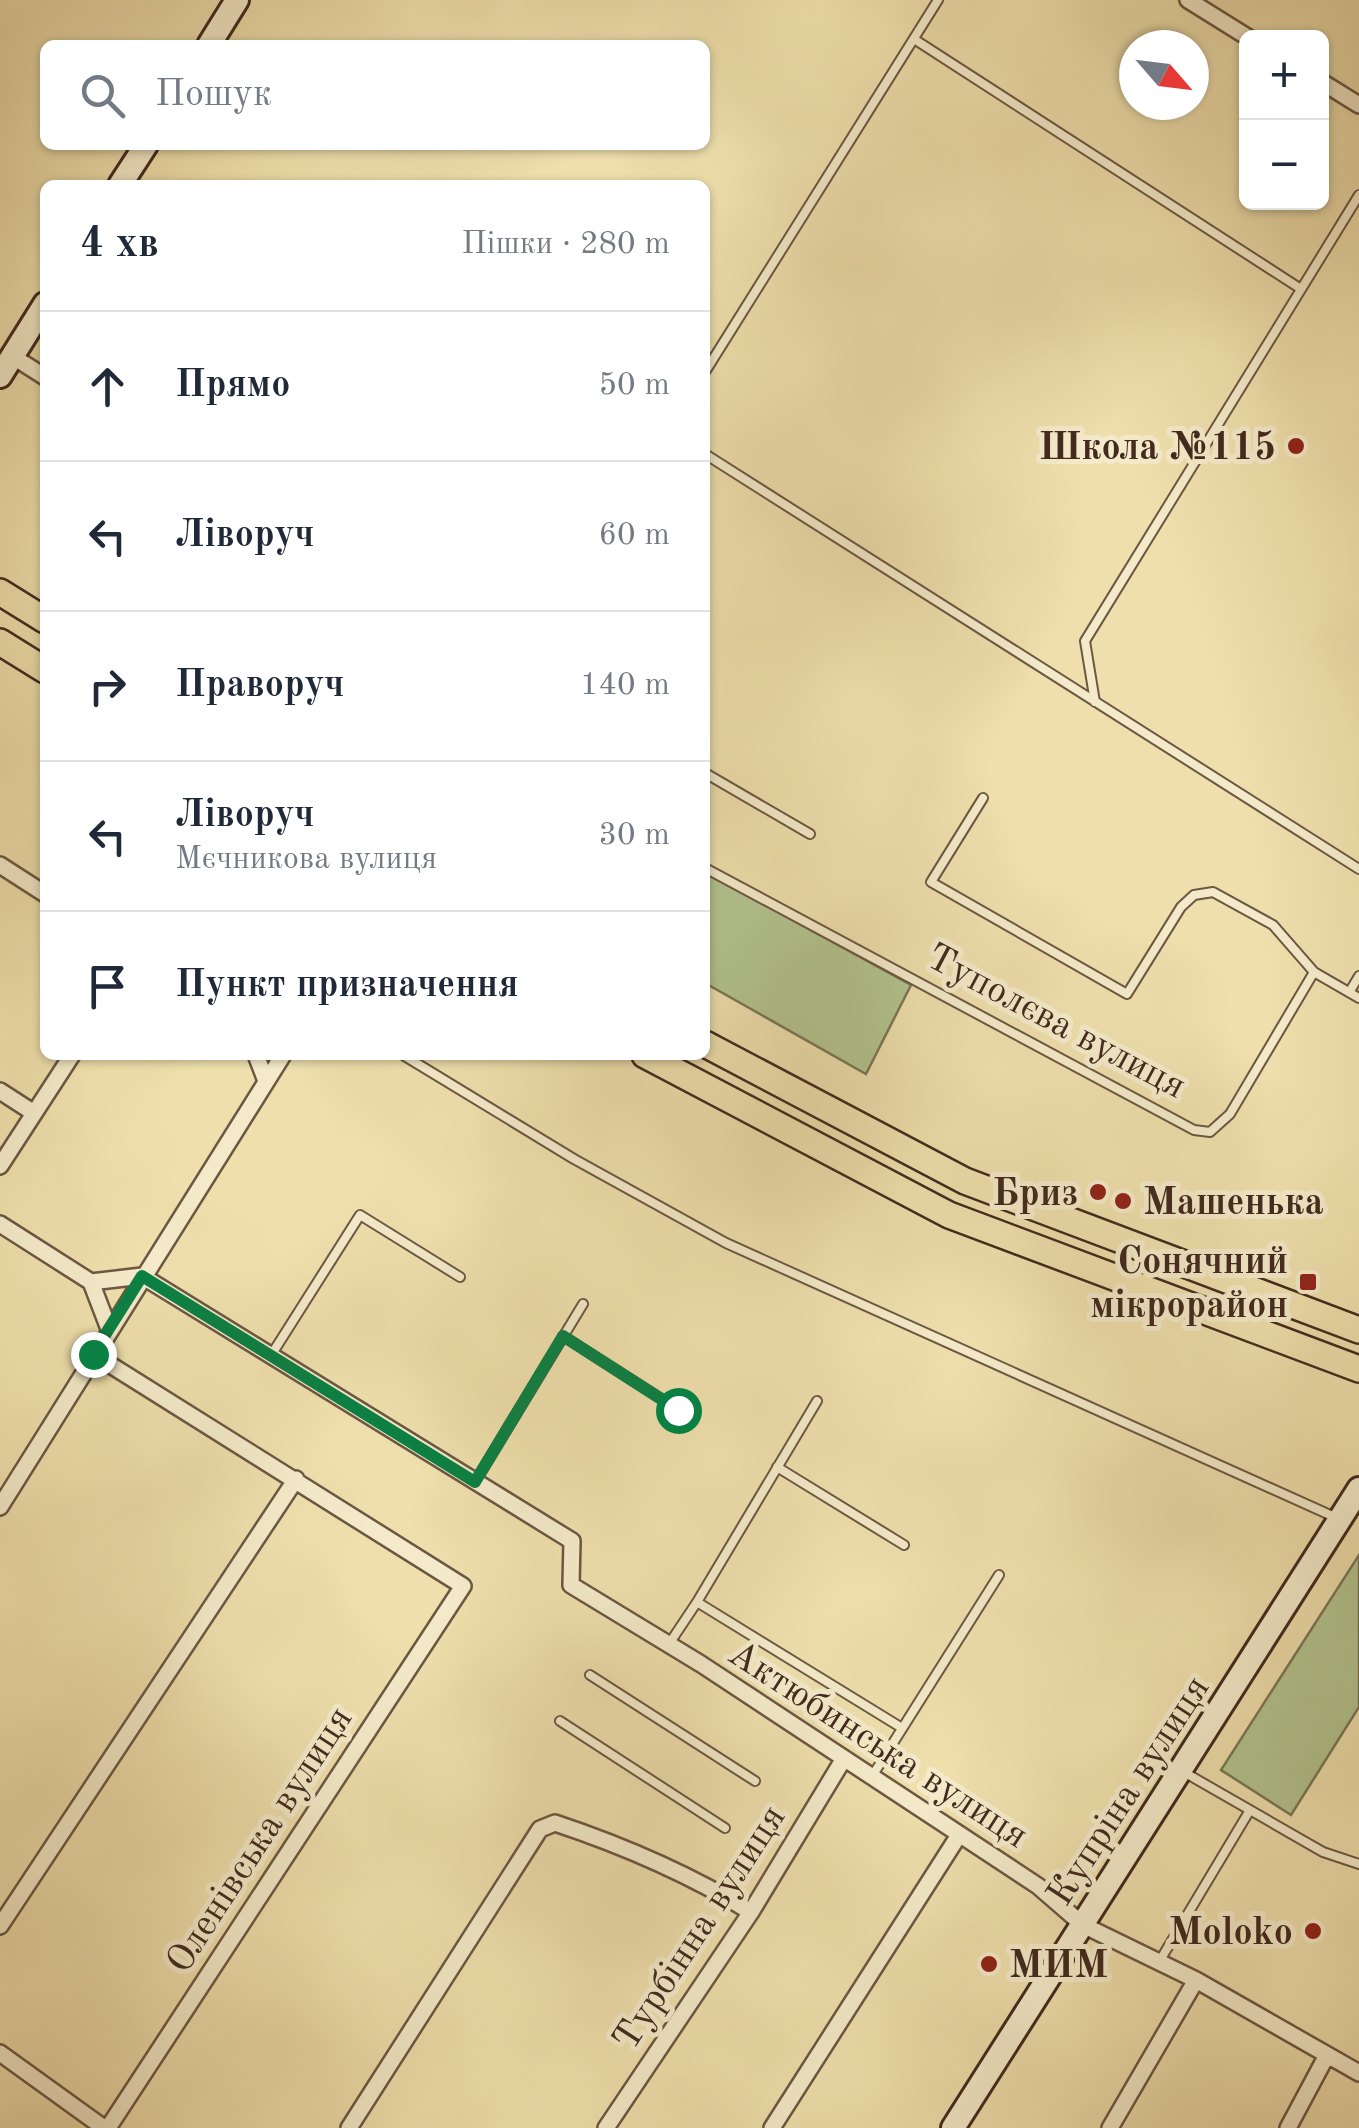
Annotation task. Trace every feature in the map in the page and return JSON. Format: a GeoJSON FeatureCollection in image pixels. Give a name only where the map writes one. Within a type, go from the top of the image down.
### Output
{"type":"FeatureCollection","features":[{"type":"Feature","properties":{"kind":"main road"},"geometry":{"type":"LineString","coordinates":[[212,40],[237,0]]}},
{"type":"Feature","properties":{"kind":"main road"},"geometry":{"type":"LineString","coordinates":[[123,180],[143,150]]}},
{"type":"Feature","properties":{"kind":"main road"},"geometry":{"type":"LineString","coordinates":[[6,366],[40,312]]}},
{"type":"Feature","properties":{"kind":"main road"},"geometry":{"type":"LineString","coordinates":[[4,602],[40,618]]}},
{"type":"Feature","properties":{"kind":"main road"},"geometry":{"type":"LineString","coordinates":[[0,642],[40,667]]}},
{"type":"Feature","properties":{"kind":"main road"},"geometry":{"type":"LineString","coordinates":[[710,1047],[966,1181],[1359,1330]]}},
{"type":"Feature","properties":{"kind":"main road"},"geometry":{"type":"LineString","coordinates":[[655,1060],[950,1214],[1359,1370]]}},
{"type":"Feature","properties":{"kind":"main road","name":"Купріна вулиця"},"geometry":{"type":"LineString","coordinates":[[953,2128],[1359,1490]]}},
{"type":"Feature","properties":{"kind":"street"},"geometry":{"type":"LineString","coordinates":[[1188,0],[1239,32]]}},
{"type":"Feature","properties":{"kind":"street"},"geometry":{"type":"LineString","coordinates":[[1329,86],[1359,105]]}},
{"type":"Feature","properties":{"kind":"street"},"geometry":{"type":"LineString","coordinates":[[6,366],[40,376]]}},
{"type":"Feature","properties":{"kind":"street"},"geometry":{"type":"LineString","coordinates":[[0,865],[40,891]]}},
{"type":"Feature","properties":{"kind":"street"},"geometry":{"type":"LineString","coordinates":[[1,1164],[69,1060]]}},
{"type":"Feature","properties":{"kind":"street"},"geometry":{"type":"LineString","coordinates":[[258,1060],[266,1081]]}},
{"type":"Feature","properties":{"kind":"street"},"geometry":{"type":"LineString","coordinates":[[0,1506],[6,1485],[280,1060]]}},
{"type":"Feature","properties":{"kind":"street"},"geometry":{"type":"LineString","coordinates":[[0,1091],[34,1114]]}},
{"type":"Feature","properties":{"kind":"street"},"geometry":{"type":"LineString","coordinates":[[0,1224],[91,1282],[109,1329]]}},
{"type":"Feature","properties":{"kind":"street"},"geometry":{"type":"LineString","coordinates":[[91,1282],[142,1276],[475,1482]]}},
{"type":"Feature","properties":{"kind":"street"},"geometry":{"type":"LineString","coordinates":[[0,1926],[296,1479],[93,1354]]}},
{"type":"Feature","properties":{"kind":"street","name":"Оленівська вулиця"},"geometry":{"type":"LineString","coordinates":[[106,2128],[463,1586],[296,1479]]}},
{"type":"Feature","properties":{"kind":"street","name":"Актюбинська вулиця"},"geometry":{"type":"LineString","coordinates":[[475,1482],[572,1541],[571,1585],[669,1644],[1038,1886],[1083,1925],[1196,1980],[1359,2073]]}},
{"type":"Feature","properties":{"kind":"street","name":"Турбінна вулиця"},"geometry":{"type":"LineString","coordinates":[[606,2128],[751,1912],[843,1760]]}},
{"type":"Feature","properties":{"kind":"street"},"geometry":{"type":"LineString","coordinates":[[349,2128],[540,1829],[555,1823],[578,1830],[694,1877],[751,1912]]}},
{"type":"Feature","properties":{"kind":"street"},"geometry":{"type":"LineString","coordinates":[[772,2128],[959,1835]]}},
{"type":"Feature","properties":{"kind":"street"},"geometry":{"type":"LineString","coordinates":[[1110,2128],[1196,1980]]}},
{"type":"Feature","properties":{"kind":"street"},"geometry":{"type":"LineString","coordinates":[[0,2053],[106,2128]]}},
{"type":"Feature","properties":{"kind":"street"},"geometry":{"type":"LineString","coordinates":[[1288,2128],[1327,2055]]}},
{"type":"Feature","properties":{"kind":"lane"},"geometry":{"type":"LineString","coordinates":[[710,364],[938,0]]}},
{"type":"Feature","properties":{"kind":"lane"},"geometry":{"type":"LineString","coordinates":[[914,39],[1302,289]]}},
{"type":"Feature","properties":{"kind":"lane"},"geometry":{"type":"LineString","coordinates":[[1095,702],[1085,641],[1359,196]]}},
{"type":"Feature","properties":{"kind":"lane"},"geometry":{"type":"LineString","coordinates":[[710,457],[1359,869]]}},
{"type":"Feature","properties":{"kind":"lane"},"geometry":{"type":"LineString","coordinates":[[710,776],[810,834]]}},
{"type":"Feature","properties":{"kind":"lane"},"geometry":{"type":"LineString","coordinates":[[983,798],[931,882],[1126,994],[1180,906],[1194,894],[1213,892],[1273,925],[1314,972],[1359,998]]}},
{"type":"Feature","properties":{"kind":"lane","name":"Туполєва вулиця"},"geometry":{"type":"LineString","coordinates":[[710,871],[1194,1130],[1210,1132],[1230,1114],[1314,972]]}},
{"type":"Feature","properties":{"kind":"lane"},"geometry":{"type":"LineString","coordinates":[[1350,991],[1359,976]]}},
{"type":"Feature","properties":{"kind":"lane"},"geometry":{"type":"LineString","coordinates":[[411,1060],[574,1159],[726,1243],[1340,1519]]}},
{"type":"Feature","properties":{"kind":"lane"},"geometry":{"type":"LineString","coordinates":[[270,1357],[360,1215],[460,1278]]}},
{"type":"Feature","properties":{"kind":"lane"},"geometry":{"type":"LineString","coordinates":[[475,1482],[583,1304]]}},
{"type":"Feature","properties":{"kind":"lane"},"geometry":{"type":"LineString","coordinates":[[563,1336],[678,1410]]}},
{"type":"Feature","properties":{"kind":"lane"},"geometry":{"type":"LineString","coordinates":[[669,1644],[817,1401]]}},
{"type":"Feature","properties":{"kind":"lane"},"geometry":{"type":"LineString","coordinates":[[777,1467],[904,1545]]}},
{"type":"Feature","properties":{"kind":"lane"},"geometry":{"type":"LineString","coordinates":[[871,1778],[999,1575]]}},
{"type":"Feature","properties":{"kind":"lane"},"geometry":{"type":"LineString","coordinates":[[697,1602],[902,1728]]}},
{"type":"Feature","properties":{"kind":"lane"},"geometry":{"type":"LineString","coordinates":[[590,1675],[755,1781]]}},
{"type":"Feature","properties":{"kind":"lane"},"geometry":{"type":"LineString","coordinates":[[560,1721],[725,1828]]}},
{"type":"Feature","properties":{"kind":"lane"},"geometry":{"type":"LineString","coordinates":[[1182,1771],[1323,1852],[1359,1864]]}},
{"type":"Feature","properties":{"kind":"lane"},"geometry":{"type":"LineString","coordinates":[[1159,1962],[1250,1810]]}},
{"type":"Feature","properties":{"kind":"green space"},"geometry":{"type":"Polygon","coordinates":[[[710,875],[911,985],[866,1074],[710,986],[710,875]]]}},
{"type":"Feature","properties":{"kind":"green space"},"geometry":{"type":"Polygon","coordinates":[[[1359,1555],[1359,1707],[1291,1815],[1221,1770],[1359,1555]]]}},
{"type":"Feature","properties":{"kind":"place","name":"Школа №115"},"geometry":{"type":"Point","coordinates":[1296,446]}},
{"type":"Feature","properties":{"kind":"place","name":"Бриз"},"geometry":{"type":"Point","coordinates":[1098,1192]}},
{"type":"Feature","properties":{"kind":"place","name":"Машенька"},"geometry":{"type":"Point","coordinates":[1123,1201]}},
{"type":"Feature","properties":{"kind":"place","name":"Сонячний мікрорайон"},"geometry":{"type":"Point","coordinates":[1308,1282]}},
{"type":"Feature","properties":{"kind":"place","name":"Moloko"},"geometry":{"type":"Point","coordinates":[1313,1931]}},
{"type":"Feature","properties":{"kind":"place","name":"МИМ"},"geometry":{"type":"Point","coordinates":[989,1964]}},
{"type":"Feature","properties":{"kind":"route"},"geometry":{"type":"LineString","coordinates":[[93,1354],[142,1276],[475,1482],[563,1336],[678,1410]]}}]}
